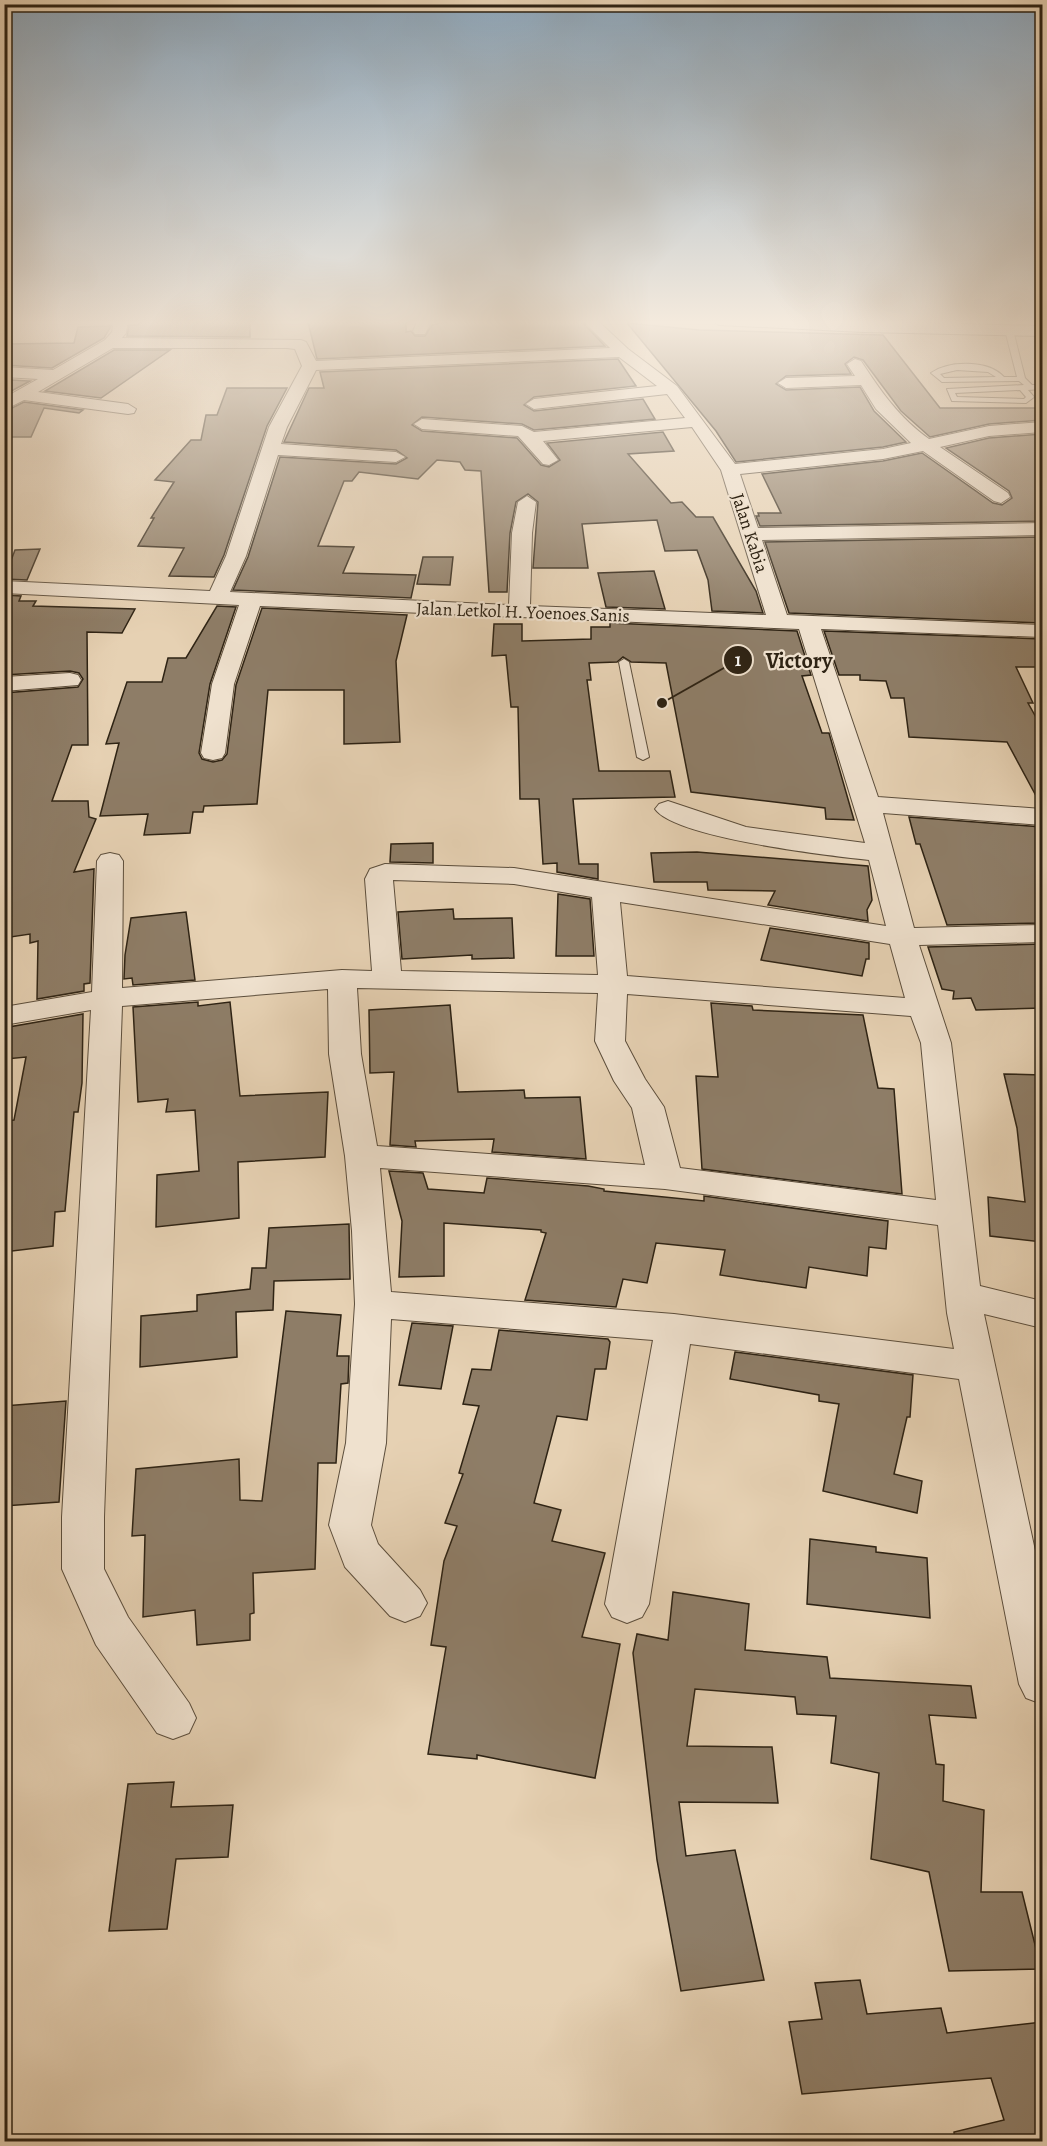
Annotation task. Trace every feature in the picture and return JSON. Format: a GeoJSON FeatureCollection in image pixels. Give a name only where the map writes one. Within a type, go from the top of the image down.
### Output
{"type":"FeatureCollection","features":[{"type":"Feature","properties":{"kind":"street"},"geometry":{"type":"LineString","coordinates":[[218,596],[236,556],[281,420]]}},
{"type":"Feature","properties":{"kind":"street"},"geometry":{"type":"LineString","coordinates":[[895,420],[1001,497]]}},
{"type":"Feature","properties":{"kind":"street"},"geometry":{"type":"LineString","coordinates":[[422,424],[508,429],[530,436],[697,422]]}},
{"type":"Feature","properties":{"kind":"street","name":"Jalan Kabia"},"geometry":{"type":"LineString","coordinates":[[697,422],[730,470],[749,534],[794,623],[867,804],[901,937],[922,1008],[936,1043],[974,1366],[1042,1684]]}},
{"type":"Feature","properties":{"kind":"street"},"geometry":{"type":"LineString","coordinates":[[730,470],[840,460],[927,445],[989,431],[1042,427]]}},
{"type":"Feature","properties":{"kind":"street"},"geometry":{"type":"LineString","coordinates":[[530,436],[549,460]]}},
{"type":"Feature","properties":{"kind":"street"},"geometry":{"type":"LineString","coordinates":[[271,449],[396,457]]}},
{"type":"Feature","properties":{"kind":"street"},"geometry":{"type":"LineString","coordinates":[[519,611],[522,533],[527,502]]}},
{"type":"Feature","properties":{"kind":"street"},"geometry":{"type":"LineString","coordinates":[[749,534],[1042,529]]}},
{"type":"Feature","properties":{"kind":"street","name":"Jalan Letkol H. Yoenoes Sanis"},"geometry":{"type":"LineString","coordinates":[[4,587],[519,611],[619,630],[794,623],[1042,631]]}},
{"type":"Feature","properties":{"kind":"street"},"geometry":{"type":"LineString","coordinates":[[213,753],[223,684],[252,599]]}},
{"type":"Feature","properties":{"kind":"street"},"geometry":{"type":"LineString","coordinates":[[4,684],[70,680]]}},
{"type":"Feature","properties":{"kind":"street"},"geometry":{"type":"LineString","coordinates":[[867,804],[1042,817]]}},
{"type":"Feature","properties":{"kind":"street"},"geometry":{"type":"LineString","coordinates":[[668,809],[700,823],[739,835],[881,853]]}},
{"type":"Feature","properties":{"kind":"street"},"geometry":{"type":"LineString","coordinates":[[110,861],[107,998],[83,1517],[83,1569],[112,1631],[173,1718]]}},
{"type":"Feature","properties":{"kind":"street"},"geometry":{"type":"LineString","coordinates":[[387,980],[379,879],[385,872],[514,876],[605,889],[697,907],[901,937],[1042,933]]}},
{"type":"Feature","properties":{"kind":"street"},"geometry":{"type":"LineString","coordinates":[[605,889],[613,984],[610,1041],[630,1081],[648,1107],[664,1178]]}},
{"type":"Feature","properties":{"kind":"street"},"geometry":{"type":"LineString","coordinates":[[342,979],[345,1054],[362,1156],[370,1231],[373,1304],[366,1443],[350,1525],[360,1554],[405,1603]]}},
{"type":"Feature","properties":{"kind":"street"},"geometry":{"type":"LineString","coordinates":[[4,1016],[107,998],[342,979],[613,984],[922,1008]]}},
{"type":"Feature","properties":{"kind":"street"},"geometry":{"type":"LineString","coordinates":[[362,1156],[664,1178],[956,1215]]}},
{"type":"Feature","properties":{"kind":"street"},"geometry":{"type":"LineString","coordinates":[[964,1296],[1042,1314]]}},
{"type":"Feature","properties":{"kind":"street"},"geometry":{"type":"LineString","coordinates":[[373,1304],[674,1328],[974,1366]]}},
{"type":"Feature","properties":{"kind":"street"},"geometry":{"type":"LineString","coordinates":[[627,1604],[674,1328]]}},
{"type":"Feature","properties":{"kind":"lane"},"geometry":{"type":"LineString","coordinates":[[624,662],[643,756]]}},
{"type":"Feature","properties":{"kind":"building"},"geometry":{"type":"Polygon","coordinates":[[[4,420],[39,420],[31,437],[4,437],[4,420]]]}},
{"type":"Feature","properties":{"kind":"building"},"geometry":{"type":"Polygon","coordinates":[[[205,420],[270,420],[224,555],[214,577],[169,576],[184,548],[138,546],[154,518],[151,518],[174,482],[155,480],[191,440],[201,440],[205,420]]]}},
{"type":"Feature","properties":{"kind":"building"},"geometry":{"type":"Polygon","coordinates":[[[294,420],[418,420],[412,425],[422,431],[517,438],[541,465],[549,467],[560,460],[547,443],[663,432],[674,451],[628,454],[671,503],[682,502],[696,517],[713,517],[756,591],[763,613],[712,611],[708,580],[697,550],[665,551],[657,520],[582,524],[588,568],[533,568],[538,502],[528,494],[516,502],[510,533],[507,592],[489,592],[481,471],[465,470],[460,462],[437,460],[418,479],[359,472],[352,481],[344,481],[318,546],[354,547],[343,573],[416,575],[411,598],[233,590],[248,557],[280,457],[396,464],[407,458],[396,450],[284,442],[294,420]]]}},
{"type":"Feature","properties":{"kind":"building"},"geometry":{"type":"Polygon","coordinates":[[[467,420],[642,420],[534,430],[522,424],[467,420]]]}},
{"type":"Feature","properties":{"kind":"building"},"geometry":{"type":"Polygon","coordinates":[[[707,420],[883,420],[906,442],[883,447],[736,462],[707,420]]]}},
{"type":"Feature","properties":{"kind":"building"},"geometry":{"type":"Polygon","coordinates":[[[911,420],[1040,420],[989,424],[930,437],[911,420]]]}},
{"type":"Feature","properties":{"kind":"building"},"geometry":{"type":"Polygon","coordinates":[[[1042,434],[1042,521],[760,526],[756,516],[759,516],[758,513],[781,513],[762,474],[883,461],[922,453],[993,503],[1002,505],[1012,498],[1009,491],[946,448],[989,438],[1042,434]]]}},
{"type":"Feature","properties":{"kind":"building"},"geometry":{"type":"Polygon","coordinates":[[[1042,537],[1042,623],[789,613],[765,542],[1042,537]]]}},
{"type":"Feature","properties":{"kind":"building"},"geometry":{"type":"Polygon","coordinates":[[[40,549],[27,580],[4,579],[15,550],[40,549]]]}},
{"type":"Feature","properties":{"kind":"building"},"geometry":{"type":"Polygon","coordinates":[[[423,557],[453,557],[450,585],[417,584],[423,557]]]}},
{"type":"Feature","properties":{"kind":"building"},"geometry":{"type":"Polygon","coordinates":[[[654,571],[665,609],[606,607],[598,573],[654,571]]]}},
{"type":"Feature","properties":{"kind":"building"},"geometry":{"type":"Polygon","coordinates":[[[4,595],[21,596],[19,601],[36,601],[33,606],[135,609],[122,633],[87,632],[88,745],[72,745],[52,801],[88,801],[89,817],[96,819],[74,872],[94,869],[90,983],[84,984],[84,991],[37,999],[38,941],[30,943],[30,934],[4,938],[4,693],[78,687],[83,679],[79,673],[70,671],[4,675],[4,595]]]}},
{"type":"Feature","properties":{"kind":"building"},"geometry":{"type":"Polygon","coordinates":[[[217,606],[236,607],[210,684],[199,753],[202,759],[213,762],[222,760],[227,754],[236,685],[262,608],[407,615],[396,661],[400,742],[344,744],[344,690],[268,690],[257,804],[204,806],[203,812],[193,812],[190,833],[144,835],[148,814],[100,816],[119,743],[106,744],[127,682],[162,682],[168,658],[186,658],[217,606]]]}},
{"type":"Feature","properties":{"kind":"building"},"geometry":{"type":"Polygon","coordinates":[[[610,623],[797,631],[811,675],[802,676],[822,733],[829,733],[854,820],[826,819],[825,808],[691,792],[666,663],[631,662],[623,657],[617,662],[589,663],[591,680],[587,680],[599,771],[670,771],[675,797],[573,799],[579,864],[598,864],[598,879],[557,872],[557,863],[543,864],[539,799],[520,799],[518,707],[511,707],[506,655],[492,656],[494,624],[522,624],[522,641],[591,639],[591,627],[610,627],[610,623]]]}},
{"type":"Feature","properties":{"kind":"building"},"geometry":{"type":"Polygon","coordinates":[[[824,631],[1042,639],[1042,667],[1016,667],[1033,703],[1028,703],[1042,728],[1042,807],[1007,742],[909,737],[904,698],[891,698],[886,681],[860,680],[860,675],[839,675],[824,631]]]}},
{"type":"Feature","properties":{"kind":"building"},"geometry":{"type":"Polygon","coordinates":[[[909,817],[1042,827],[1042,923],[947,925],[920,844],[916,844],[909,817]]]}},
{"type":"Feature","properties":{"kind":"building"},"geometry":{"type":"Polygon","coordinates":[[[433,843],[433,863],[390,862],[391,844],[433,843]]]}},
{"type":"Feature","properties":{"kind":"building"},"geometry":{"type":"Polygon","coordinates":[[[697,852],[868,866],[872,900],[867,910],[868,921],[768,905],[775,891],[708,890],[707,882],[654,882],[651,853],[697,852]]]}},
{"type":"Feature","properties":{"kind":"building"},"geometry":{"type":"Polygon","coordinates":[[[558,894],[590,899],[594,956],[556,956],[558,894]]]}},
{"type":"Feature","properties":{"kind":"building"},"geometry":{"type":"Polygon","coordinates":[[[453,909],[454,919],[512,918],[514,958],[472,959],[472,955],[402,959],[398,912],[453,909]]]}},
{"type":"Feature","properties":{"kind":"building"},"geometry":{"type":"Polygon","coordinates":[[[186,912],[195,980],[133,985],[132,978],[124,979],[131,918],[186,912]]]}},
{"type":"Feature","properties":{"kind":"building"},"geometry":{"type":"Polygon","coordinates":[[[770,928],[869,943],[869,959],[866,959],[862,976],[761,960],[770,928]]]}},
{"type":"Feature","properties":{"kind":"building"},"geometry":{"type":"Polygon","coordinates":[[[1042,944],[1042,1008],[976,1010],[971,998],[953,999],[954,991],[942,989],[928,947],[1042,944]]]}},
{"type":"Feature","properties":{"kind":"building"},"geometry":{"type":"Polygon","coordinates":[[[198,1002],[198,1006],[230,1002],[240,1096],[328,1092],[325,1157],[238,1162],[239,1218],[156,1227],[157,1175],[199,1171],[195,1110],[166,1112],[168,1099],[138,1102],[133,1007],[198,1002]]]}},
{"type":"Feature","properties":{"kind":"building"},"geometry":{"type":"Polygon","coordinates":[[[711,1003],[752,1006],[753,1010],[863,1015],[878,1088],[894,1089],[902,1194],[702,1169],[696,1076],[718,1077],[711,1003]]]}},
{"type":"Feature","properties":{"kind":"building"},"geometry":{"type":"Polygon","coordinates":[[[450,1005],[458,1092],[524,1090],[525,1098],[580,1097],[586,1159],[492,1152],[494,1139],[415,1141],[416,1147],[390,1145],[394,1072],[370,1073],[369,1010],[450,1005]]]}},
{"type":"Feature","properties":{"kind":"building"},"geometry":{"type":"Polygon","coordinates":[[[83,1014],[82,1083],[78,1112],[74,1112],[65,1211],[55,1212],[53,1246],[4,1252],[4,1121],[14,1120],[26,1057],[6,1059],[9,1027],[83,1014]]]}},
{"type":"Feature","properties":{"kind":"building"},"geometry":{"type":"Polygon","coordinates":[[[1004,1074],[1042,1075],[1042,1242],[990,1236],[988,1197],[1025,1202],[1017,1128],[1004,1074]]]}},
{"type":"Feature","properties":{"kind":"building"},"geometry":{"type":"Polygon","coordinates":[[[389,1171],[423,1173],[428,1189],[484,1193],[487,1178],[588,1186],[604,1189],[604,1191],[704,1201],[704,1196],[888,1221],[886,1249],[869,1247],[867,1276],[809,1267],[806,1288],[720,1275],[725,1250],[656,1243],[647,1283],[623,1279],[616,1307],[525,1300],[546,1233],[541,1230],[444,1223],[444,1276],[399,1277],[402,1221],[389,1171]]]}},
{"type":"Feature","properties":{"kind":"building"},"geometry":{"type":"Polygon","coordinates":[[[349,1224],[350,1279],[274,1281],[273,1310],[236,1312],[237,1357],[140,1367],[141,1316],[197,1311],[197,1295],[250,1289],[252,1268],[266,1268],[269,1228],[349,1224]]]}},
{"type":"Feature","properties":{"kind":"building"},"geometry":{"type":"Polygon","coordinates":[[[286,1311],[341,1315],[337,1356],[349,1356],[348,1383],[341,1384],[336,1463],[318,1463],[315,1569],[253,1573],[254,1613],[250,1614],[250,1640],[197,1645],[195,1610],[143,1617],[145,1535],[132,1536],[136,1469],[239,1459],[240,1500],[262,1501],[286,1311]]]}},
{"type":"Feature","properties":{"kind":"building"},"geometry":{"type":"Polygon","coordinates":[[[412,1323],[453,1326],[441,1389],[399,1385],[412,1323]]]}},
{"type":"Feature","properties":{"kind":"building"},"geometry":{"type":"Polygon","coordinates":[[[499,1330],[608,1339],[610,1342],[606,1369],[595,1369],[587,1420],[557,1416],[534,1503],[561,1510],[552,1541],[605,1553],[582,1637],[620,1644],[595,1778],[477,1755],[477,1759],[428,1754],[446,1647],[431,1645],[444,1561],[457,1526],[445,1523],[463,1474],[459,1473],[479,1406],[463,1404],[472,1369],[491,1370],[499,1330]]]}},
{"type":"Feature","properties":{"kind":"building"},"geometry":{"type":"Polygon","coordinates":[[[735,1352],[913,1375],[910,1417],[907,1417],[894,1474],[922,1481],[917,1513],[823,1491],[839,1404],[819,1401],[819,1395],[730,1379],[735,1352]]]}},
{"type":"Feature","properties":{"kind":"building"},"geometry":{"type":"Polygon","coordinates":[[[66,1401],[59,1502],[4,1506],[4,1406],[66,1401]]]}},
{"type":"Feature","properties":{"kind":"building"},"geometry":{"type":"Polygon","coordinates":[[[810,1539],[876,1547],[876,1552],[927,1558],[930,1618],[807,1604],[810,1539]]]}},
{"type":"Feature","properties":{"kind":"building"},"geometry":{"type":"Polygon","coordinates":[[[673,1592],[749,1604],[745,1650],[827,1657],[830,1678],[971,1686],[976,1718],[929,1715],[936,1764],[944,1765],[943,1801],[984,1810],[981,1892],[1022,1892],[1041,1969],[949,1971],[929,1872],[871,1859],[879,1773],[831,1763],[836,1716],[797,1714],[795,1697],[695,1689],[687,1746],[772,1747],[778,1803],[679,1802],[686,1856],[735,1850],[764,1980],[681,1991],[657,1860],[633,1653],[637,1634],[668,1640],[673,1592]]]}},
{"type":"Feature","properties":{"kind":"building"},"geometry":{"type":"Polygon","coordinates":[[[174,1782],[171,1807],[233,1805],[228,1857],[176,1859],[167,1929],[109,1931],[128,1784],[174,1782]]]}},
{"type":"Feature","properties":{"kind":"building"},"geometry":{"type":"Polygon","coordinates":[[[860,1980],[867,2014],[941,2008],[947,2033],[1042,2022],[1042,2142],[955,2142],[954,2132],[1004,2120],[991,2078],[802,2094],[789,2022],[822,2019],[815,1983],[860,1980]]]}},
{"type":"Feature","properties":{"kind":"place","name":"Victory"},"geometry":{"type":"Point","coordinates":[662,703]}}]}
